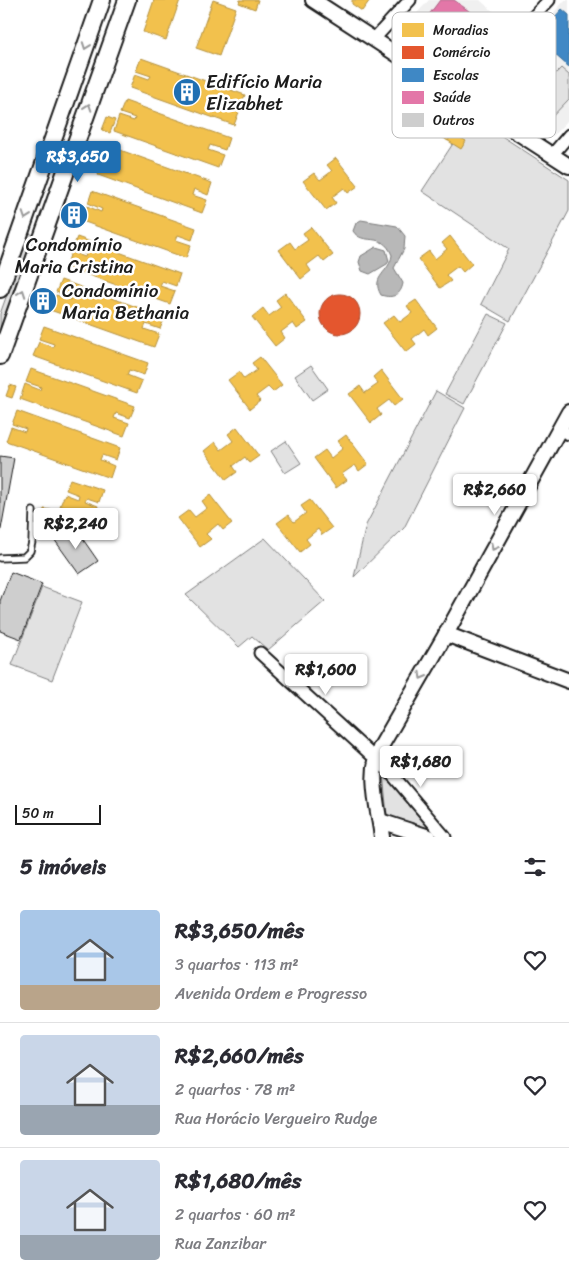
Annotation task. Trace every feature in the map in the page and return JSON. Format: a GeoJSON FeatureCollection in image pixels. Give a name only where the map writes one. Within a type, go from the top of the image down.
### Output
{"type":"FeatureCollection","features":[{"type":"Feature","properties":{"kind":"main road"},"geometry":{"type":"LineString","coordinates":[[0,289],[102,0]]}},
{"type":"Feature","properties":{"kind":"main road"},"geometry":{"type":"LineString","coordinates":[[0,356],[127,0]]}},
{"type":"Feature","properties":{"kind":"street"},"geometry":{"type":"LineString","coordinates":[[313,0],[392,51]]}},
{"type":"Feature","properties":{"kind":"street"},"geometry":{"type":"LineString","coordinates":[[399,12],[410,0]]}},
{"type":"Feature","properties":{"kind":"street"},"geometry":{"type":"LineString","coordinates":[[538,12],[549,0]]}},
{"type":"Feature","properties":{"kind":"street"},"geometry":{"type":"LineString","coordinates":[[374,39],[392,20]]}},
{"type":"Feature","properties":{"kind":"street"},"geometry":{"type":"LineString","coordinates":[[552,155],[569,135]]}},
{"type":"Feature","properties":{"kind":"street"},"geometry":{"type":"LineString","coordinates":[[525,138],[569,166]]}},
{"type":"Feature","properties":{"kind":"street"},"geometry":{"type":"LineString","coordinates":[[382,837],[374,784],[376,758],[564,432],[569,412]]}},
{"type":"Feature","properties":{"kind":"street"},"geometry":{"type":"LineString","coordinates":[[446,634],[569,681]]}},
{"type":"Feature","properties":{"kind":"street"},"geometry":{"type":"LineString","coordinates":[[260,653],[376,758],[446,837]]}},
{"type":"Feature","properties":{"kind":"street"},"geometry":{"type":"LineString","coordinates":[[380,821],[429,837]]}},
{"type":"Feature","properties":{"kind":"lane"},"geometry":{"type":"LineString","coordinates":[[0,558],[24,557],[30,551],[33,511]]}},
{"type":"Feature","properties":{"kind":"shaded area"},"geometry":{"type":"Polygon","coordinates":[[[429,0],[480,0],[494,12],[418,12],[429,0]]]}},
{"type":"Feature","properties":{"kind":"shaded area"},"geometry":{"type":"Polygon","coordinates":[[[565,0],[569,0],[569,119],[556,133],[556,12],[554,12],[565,0]]]}},
{"type":"Feature","properties":{"kind":"shaded area"},"geometry":{"type":"Polygon","coordinates":[[[561,68],[569,75],[569,99],[556,113],[556,73],[561,68]]]}},
{"type":"Feature","properties":{"kind":"shaded area"},"geometry":{"type":"Polygon","coordinates":[[[457,138],[505,138],[569,180],[569,211],[510,321],[481,304],[509,249],[422,191],[457,138]]]}},
{"type":"Feature","properties":{"kind":"shaded area"},"geometry":{"type":"Polygon","coordinates":[[[361,220],[397,226],[405,236],[404,249],[394,268],[403,283],[396,295],[381,295],[378,289],[379,279],[391,261],[392,255],[388,247],[383,243],[357,236],[353,231],[356,223],[361,220]]]}},
{"type":"Feature","properties":{"kind":"shaded area"},"geometry":{"type":"Polygon","coordinates":[[[29,233],[34,235],[0,331],[0,314],[29,233]]]}},
{"type":"Feature","properties":{"kind":"shaded area"},"geometry":{"type":"Polygon","coordinates":[[[376,247],[386,250],[389,261],[370,274],[362,271],[359,262],[361,256],[376,247]]]}},
{"type":"Feature","properties":{"kind":"shaded area"},"geometry":{"type":"Polygon","coordinates":[[[488,314],[507,323],[464,404],[445,394],[488,314]]]}},
{"type":"Feature","properties":{"kind":"shaded area"},"geometry":{"type":"Polygon","coordinates":[[[311,365],[328,389],[312,400],[295,376],[311,365]]]}},
{"type":"Feature","properties":{"kind":"shaded area"},"geometry":{"type":"Polygon","coordinates":[[[436,391],[465,408],[404,528],[354,577],[366,525],[436,391]]]}},
{"type":"Feature","properties":{"kind":"shaded area"},"geometry":{"type":"Polygon","coordinates":[[[286,441],[301,463],[285,473],[271,451],[286,441]]]}},
{"type":"Feature","properties":{"kind":"shaded area"},"geometry":{"type":"Polygon","coordinates":[[[265,538],[325,601],[268,650],[252,636],[239,647],[186,595],[265,538]]]}},
{"type":"Feature","properties":{"kind":"shaded area"},"geometry":{"type":"Polygon","coordinates":[[[42,587],[82,602],[52,680],[12,665],[42,587]]]}},
{"type":"Feature","properties":{"kind":"shaded area"},"geometry":{"type":"Polygon","coordinates":[[[383,773],[414,803],[435,832],[387,815],[383,773]]]}},
{"type":"Feature","properties":{"kind":"building: Moradias"},"geometry":{"type":"Polygon","coordinates":[[[154,0],[180,0],[166,40],[143,32],[154,0]]]}},
{"type":"Feature","properties":{"kind":"building: Moradias"},"geometry":{"type":"Polygon","coordinates":[[[213,0],[236,8],[219,56],[196,48],[213,0]]]}},
{"type":"Feature","properties":{"kind":"building: Moradias"},"geometry":{"type":"Polygon","coordinates":[[[240,0],[258,0],[255,9],[239,3],[240,0]]]}},
{"type":"Feature","properties":{"kind":"building: Moradias"},"geometry":{"type":"Polygon","coordinates":[[[352,0],[370,0],[362,11],[352,4],[352,0]]]}},
{"type":"Feature","properties":{"kind":"building: Moradias","name":"Edifício Maria Elizabhet"},"geometry":{"type":"Polygon","coordinates":[[[141,58],[245,95],[240,107],[226,102],[224,107],[239,112],[234,125],[130,88],[135,74],[149,79],[151,76],[136,71],[141,58]]]}},
{"type":"Feature","properties":{"kind":"building: Moradias"},"geometry":{"type":"Polygon","coordinates":[[[125,101],[229,138],[225,150],[210,145],[208,150],[223,155],[218,168],[114,131],[119,116],[134,121],[135,118],[120,113],[125,101]]]}},
{"type":"Feature","properties":{"kind":"building: Moradias"},"geometry":{"type":"Polygon","coordinates":[[[107,117],[115,120],[110,133],[102,130],[107,117]]]}},
{"type":"Feature","properties":{"kind":"building: Moradias"},"geometry":{"type":"Polygon","coordinates":[[[444,138],[461,138],[466,141],[461,149],[444,138]]]}},
{"type":"Feature","properties":{"kind":"building: Moradias"},"geometry":{"type":"Polygon","coordinates":[[[109,146],[212,183],[208,195],[194,189],[192,195],[207,200],[202,213],[98,175],[103,161],[118,166],[119,163],[104,158],[109,146]]]}},
{"type":"Feature","properties":{"kind":"building: Moradias"},"geometry":{"type":"Polygon","coordinates":[[[336,158],[358,186],[348,193],[344,188],[332,197],[336,203],[326,210],[303,181],[314,173],[320,180],[332,171],[327,165],[336,158]]]}},
{"type":"Feature","properties":{"kind":"building: Moradias"},"geometry":{"type":"Polygon","coordinates":[[[92,191],[196,228],[192,240],[178,235],[176,240],[191,245],[186,258],[82,221],[87,206],[101,212],[102,209],[88,203],[92,191]]]}},
{"type":"Feature","properties":{"kind":"building: Moradias","name":"Condomínio Maria Cristina"},"geometry":{"type":"Polygon","coordinates":[[[73,209],[80,211],[76,222],[69,220],[73,209]]]}},
{"type":"Feature","properties":{"kind":"building: Moradias"},"geometry":{"type":"Polygon","coordinates":[[[311,227],[333,255],[324,262],[319,256],[307,265],[311,271],[301,279],[279,250],[290,242],[295,249],[308,240],[303,233],[311,227]]]}},
{"type":"Feature","properties":{"kind":"building: Moradias"},"geometry":{"type":"Polygon","coordinates":[[[450,236],[472,264],[463,272],[458,266],[446,275],[451,281],[440,288],[418,259],[429,251],[435,259],[447,249],[442,243],[450,236]]]}},
{"type":"Feature","properties":{"kind":"building: Moradias"},"geometry":{"type":"Polygon","coordinates":[[[77,237],[180,274],[176,286],[162,281],[160,286],[175,291],[170,304],[66,267],[71,252],[85,257],[86,254],[72,249],[77,237]]]}},
{"type":"Feature","properties":{"kind":"building: Moradias"},"geometry":{"type":"Polygon","coordinates":[[[61,280],[165,317],[160,329],[146,324],[144,329],[159,334],[154,347],[50,310],[56,295],[70,300],[71,297],[56,292],[61,280]]]}},
{"type":"Feature","properties":{"kind":"building: Moradias"},"geometry":{"type":"Polygon","coordinates":[[[285,293],[307,322],[297,329],[293,323],[281,332],[285,338],[275,346],[252,317],[263,308],[269,316],[281,307],[276,300],[285,293]]]}},
{"type":"Feature","properties":{"kind":"building: Moradias","name":"Condomínio Maria Bethania"},"geometry":{"type":"Polygon","coordinates":[[[42,294],[48,297],[44,308],[38,305],[42,294]]]}},
{"type":"Feature","properties":{"kind":"building: Moradias"},"geometry":{"type":"Polygon","coordinates":[[[416,300],[437,328],[428,335],[424,329],[412,339],[416,344],[406,352],[383,323],[394,315],[400,322],[412,313],[407,306],[416,300]]]}},
{"type":"Feature","properties":{"kind":"building: Moradias"},"geometry":{"type":"Polygon","coordinates":[[[44,326],[148,363],[144,375],[129,370],[127,375],[142,381],[137,393],[33,356],[39,342],[53,347],[54,344],[39,339],[44,326]]]}},
{"type":"Feature","properties":{"kind":"building: Moradias"},"geometry":{"type":"Polygon","coordinates":[[[260,357],[282,385],[273,392],[268,387],[256,396],[260,401],[250,409],[228,380],[239,372],[244,379],[257,370],[252,363],[260,357]]]}},
{"type":"Feature","properties":{"kind":"building: Moradias"},"geometry":{"type":"Polygon","coordinates":[[[31,369],[135,406],[130,418],[116,413],[114,418],[129,423],[124,436],[20,399],[25,384],[40,390],[41,387],[26,382],[31,369]]]}},
{"type":"Feature","properties":{"kind":"building: Moradias"},"geometry":{"type":"Polygon","coordinates":[[[381,370],[403,399],[394,406],[389,400],[377,409],[381,415],[371,423],[349,394],[360,386],[365,393],[378,384],[373,377],[381,370]]]}},
{"type":"Feature","properties":{"kind":"building: Moradias"},"geometry":{"type":"Polygon","coordinates":[[[10,385],[16,387],[12,398],[6,396],[10,385]]]}},
{"type":"Feature","properties":{"kind":"building: Moradias"},"geometry":{"type":"Polygon","coordinates":[[[17,411],[120,448],[116,460],[102,455],[100,460],[114,466],[110,478],[6,441],[11,427],[25,432],[26,429],[12,424],[17,411]]]}},
{"type":"Feature","properties":{"kind":"building: Moradias"},"geometry":{"type":"Polygon","coordinates":[[[237,427],[259,456],[249,463],[245,457],[233,466],[237,472],[226,480],[204,451],[215,442],[221,450],[233,441],[228,434],[237,427]]]}},
{"type":"Feature","properties":{"kind":"building: Moradias"},"geometry":{"type":"Polygon","coordinates":[[[346,435],[368,464],[359,471],[355,465],[342,474],[347,480],[336,488],[314,458],[325,450],[331,458],[343,448],[338,441],[346,435]]]}},
{"type":"Feature","properties":{"kind":"building: Moradias"},"geometry":{"type":"Polygon","coordinates":[[[70,479],[103,490],[99,502],[87,498],[85,501],[98,506],[94,518],[60,506],[65,494],[78,499],[79,495],[66,490],[70,479]]]}},
{"type":"Feature","properties":{"kind":"building: Moradias"},"geometry":{"type":"Polygon","coordinates":[[[210,495],[232,523],[223,530],[218,524],[206,534],[211,539],[200,547],[178,518],[189,510],[195,517],[207,508],[202,501],[210,495]]]}},
{"type":"Feature","properties":{"kind":"building: Moradias"},"geometry":{"type":"Polygon","coordinates":[[[310,500],[332,528],[322,535],[318,529],[306,539],[310,544],[300,552],[277,523],[288,515],[294,522],[306,513],[301,506],[310,500]]]}},
{"type":"Feature","properties":{"kind":"building: Moradias"},"geometry":{"type":"Polygon","coordinates":[[[44,509],[63,512],[59,535],[41,531],[44,509]]]}},
{"type":"Feature","properties":{"kind":"building: Comércio"},"geometry":{"type":"Polygon","coordinates":[[[344,294],[351,297],[357,303],[360,314],[359,322],[351,331],[344,334],[336,334],[329,331],[321,322],[320,310],[323,303],[332,295],[344,294]]]}},
{"type":"Feature","properties":{"kind":"building: Escolas"},"geometry":{"type":"Polygon","coordinates":[[[562,9],[569,15],[569,67],[556,56],[556,16],[562,9]]]}},
{"type":"Feature","properties":{"kind":"building: Saúde"},"geometry":{"type":"Polygon","coordinates":[[[440,0],[454,0],[470,12],[431,12],[440,0]]]}},
{"type":"Feature","properties":{"kind":"building: Outros"},"geometry":{"type":"Polygon","coordinates":[[[0,456],[14,458],[0,535],[0,456]]]}},
{"type":"Feature","properties":{"kind":"building: Outros"},"geometry":{"type":"Polygon","coordinates":[[[73,525],[98,561],[79,574],[54,539],[73,525]]]}},
{"type":"Feature","properties":{"kind":"building: Outros"},"geometry":{"type":"Polygon","coordinates":[[[11,572],[42,584],[21,639],[0,631],[0,601],[11,572]]]}},
{"type":"Feature","properties":{"kind":"place","name":"Edifício Maria Elizabhet"},"geometry":{"type":"Point","coordinates":[187,92]}},
{"type":"Feature","properties":{"kind":"place","name":"Condomínio Maria Cristina"},"geometry":{"type":"Point","coordinates":[74,215]}},
{"type":"Feature","properties":{"kind":"place","name":"Condomínio Maria Bethania"},"geometry":{"type":"Point","coordinates":[43,301]}}]}
